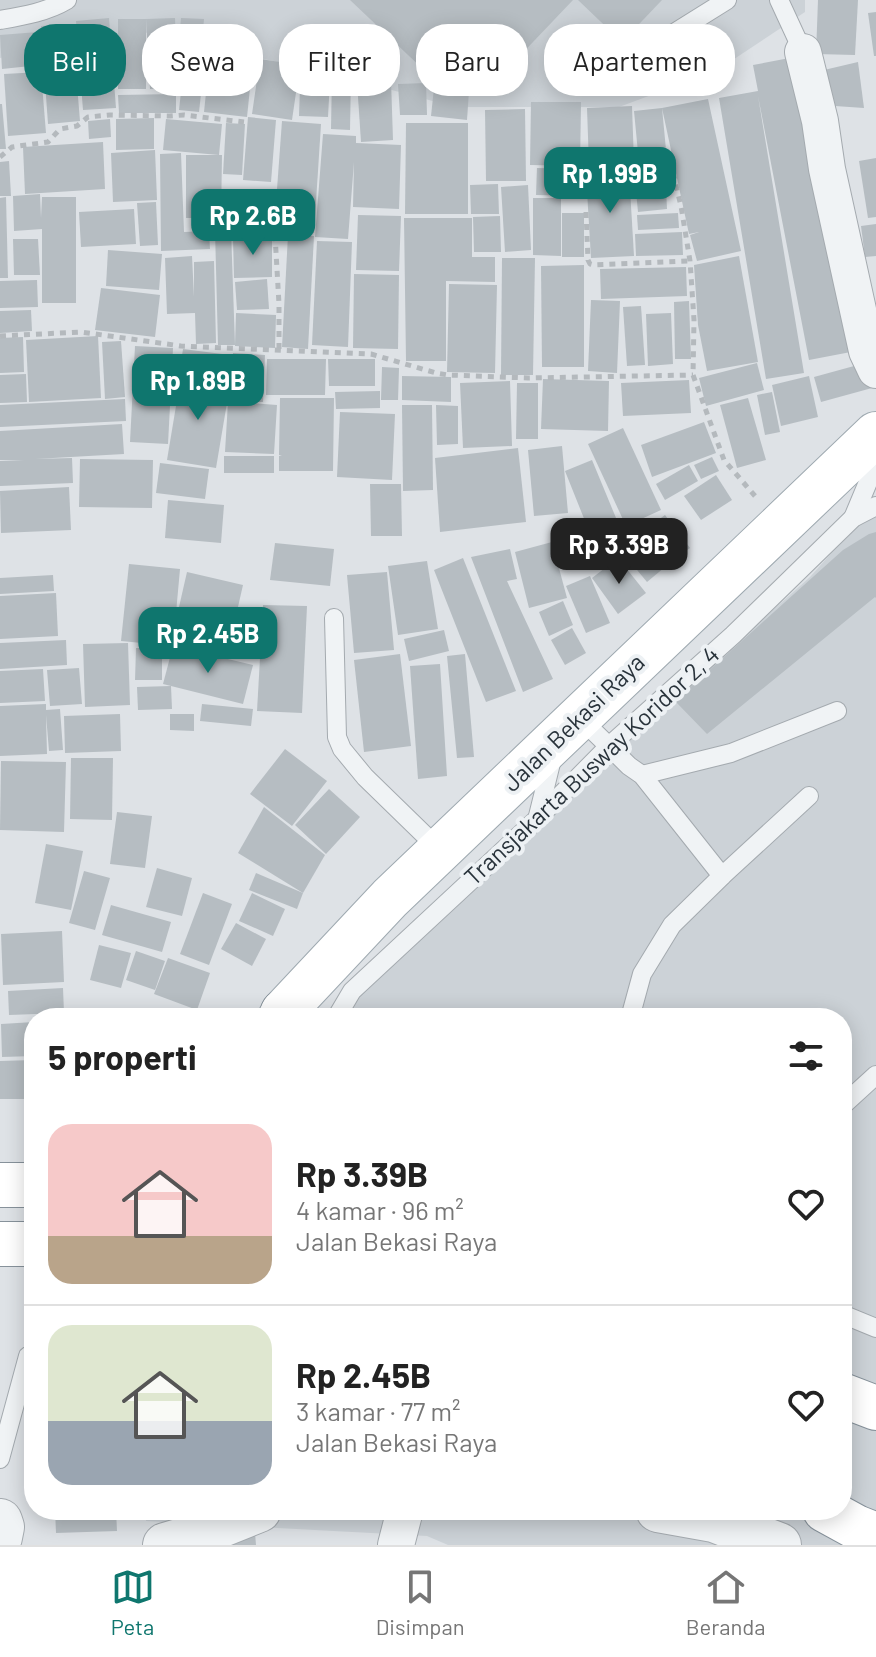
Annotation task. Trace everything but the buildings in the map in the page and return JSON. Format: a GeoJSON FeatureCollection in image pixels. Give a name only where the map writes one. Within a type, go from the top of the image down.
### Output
{"type":"FeatureCollection","features":[{"type":"Feature","properties":{"kind":"main road","name":"Jalan Bekasi Raya"},"geometry":{"type":"LineString","coordinates":[[289,1008],[390,898],[440,850],[582,734],[782,524],[876,434]]}},
{"type":"Feature","properties":{"kind":"main road"},"geometry":{"type":"LineString","coordinates":[[0,1185],[24,1185]]}},
{"type":"Feature","properties":{"kind":"main road"},"geometry":{"type":"LineString","coordinates":[[0,1244],[24,1244]]}},
{"type":"Feature","properties":{"kind":"main road"},"geometry":{"type":"LineString","coordinates":[[852,1399],[876,1408]]}},
{"type":"Feature","properties":{"kind":"main road"},"geometry":{"type":"LineString","coordinates":[[843,1520],[876,1535]]}},
{"type":"Feature","properties":{"kind":"street"},"geometry":{"type":"LineString","coordinates":[[803,52],[867,351],[876,370]]}},
{"type":"Feature","properties":{"kind":"street"},"geometry":{"type":"LineString","coordinates":[[165,1545],[234,1520]]}},
{"type":"Feature","properties":{"kind":"street"},"geometry":{"type":"LineString","coordinates":[[396,1545],[402,1520]]}},
{"type":"Feature","properties":{"kind":"street"},"geometry":{"type":"LineString","coordinates":[[714,1520],[779,1545]]}},
{"type":"Feature","properties":{"kind":"street"},"geometry":{"type":"LineString","coordinates":[[0,1521],[0,1537]]}},
{"type":"Feature","properties":{"kind":"lane"},"geometry":{"type":"LineString","coordinates":[[0,20],[24,16],[67,0]]}},
{"type":"Feature","properties":{"kind":"lane"},"geometry":{"type":"LineString","coordinates":[[689,24],[727,0]]}},
{"type":"Feature","properties":{"kind":"lane"},"geometry":{"type":"LineString","coordinates":[[779,0],[803,52]]}},
{"type":"Feature","properties":{"kind":"lane"},"geometry":{"type":"LineString","coordinates":[[853,518],[876,463]]}},
{"type":"Feature","properties":{"kind":"lane"},"geometry":{"type":"LineString","coordinates":[[853,518],[876,506]]}},
{"type":"Feature","properties":{"kind":"lane","name":"Transjakarta Busway Koridor 2, 4"},"geometry":{"type":"LineString","coordinates":[[342,1008],[352,991],[537,819],[582,734],[733,635],[853,518]]}},
{"type":"Feature","properties":{"kind":"lane"},"geometry":{"type":"LineString","coordinates":[[334,618],[337,737],[342,749],[365,777],[440,850]]}},
{"type":"Feature","properties":{"kind":"lane"},"geometry":{"type":"LineString","coordinates":[[642,775],[731,753],[837,711]]}},
{"type":"Feature","properties":{"kind":"lane"},"geometry":{"type":"LineString","coordinates":[[537,819],[582,734],[642,775],[722,876]]}},
{"type":"Feature","properties":{"kind":"lane"},"geometry":{"type":"LineString","coordinates":[[633,1008],[642,974],[672,925],[809,796]]}},
{"type":"Feature","properties":{"kind":"lane"},"geometry":{"type":"LineString","coordinates":[[852,1097],[876,1075]]}},
{"type":"Feature","properties":{"kind":"lane"},"geometry":{"type":"LineString","coordinates":[[852,1318],[876,1328]]}},
{"type":"Feature","properties":{"kind":"lane"},"geometry":{"type":"LineString","coordinates":[[0,1459],[24,1371]]}},
{"type":"Feature","properties":{"kind":"lane"},"geometry":{"type":"LineString","coordinates":[[852,1414],[876,1427]]}},
{"type":"Feature","properties":{"kind":"path"},"geometry":{"type":"LineString","coordinates":[[0,157],[12,147],[48,142],[60,129],[77,126],[88,117],[184,115],[244,122]]}},
{"type":"Feature","properties":{"kind":"path"},"geometry":{"type":"LineString","coordinates":[[673,173],[690,261],[694,320],[693,375],[724,460],[782,524]]}},
{"type":"Feature","properties":{"kind":"path"},"geometry":{"type":"LineString","coordinates":[[586,212],[590,264],[690,261]]}},
{"type":"Feature","properties":{"kind":"path"},"geometry":{"type":"LineString","coordinates":[[275,235],[279,352]]}},
{"type":"Feature","properties":{"kind":"path"},"geometry":{"type":"LineString","coordinates":[[0,336],[81,332],[181,346],[371,354],[448,375],[528,378],[693,375]]}},
{"type":"Feature","properties":{"kind":"shaded area"},"geometry":{"type":"Polygon","coordinates":[[[0,0],[805,0],[805,12],[735,58],[735,24],[544,24],[544,96],[649,96],[619,107],[455,107],[400,92],[400,24],[279,24],[279,62],[263,59],[263,24],[142,24],[142,32],[126,32],[126,24],[24,24],[24,53],[0,58],[0,0]]]}},
{"type":"Feature","properties":{"kind":"shaded area"},"geometry":{"type":"Polygon","coordinates":[[[876,503],[876,1545],[448,1545],[427,1536],[146,1521],[852,1520],[852,1008],[330,1008],[810,577],[876,503]]]}}]}
